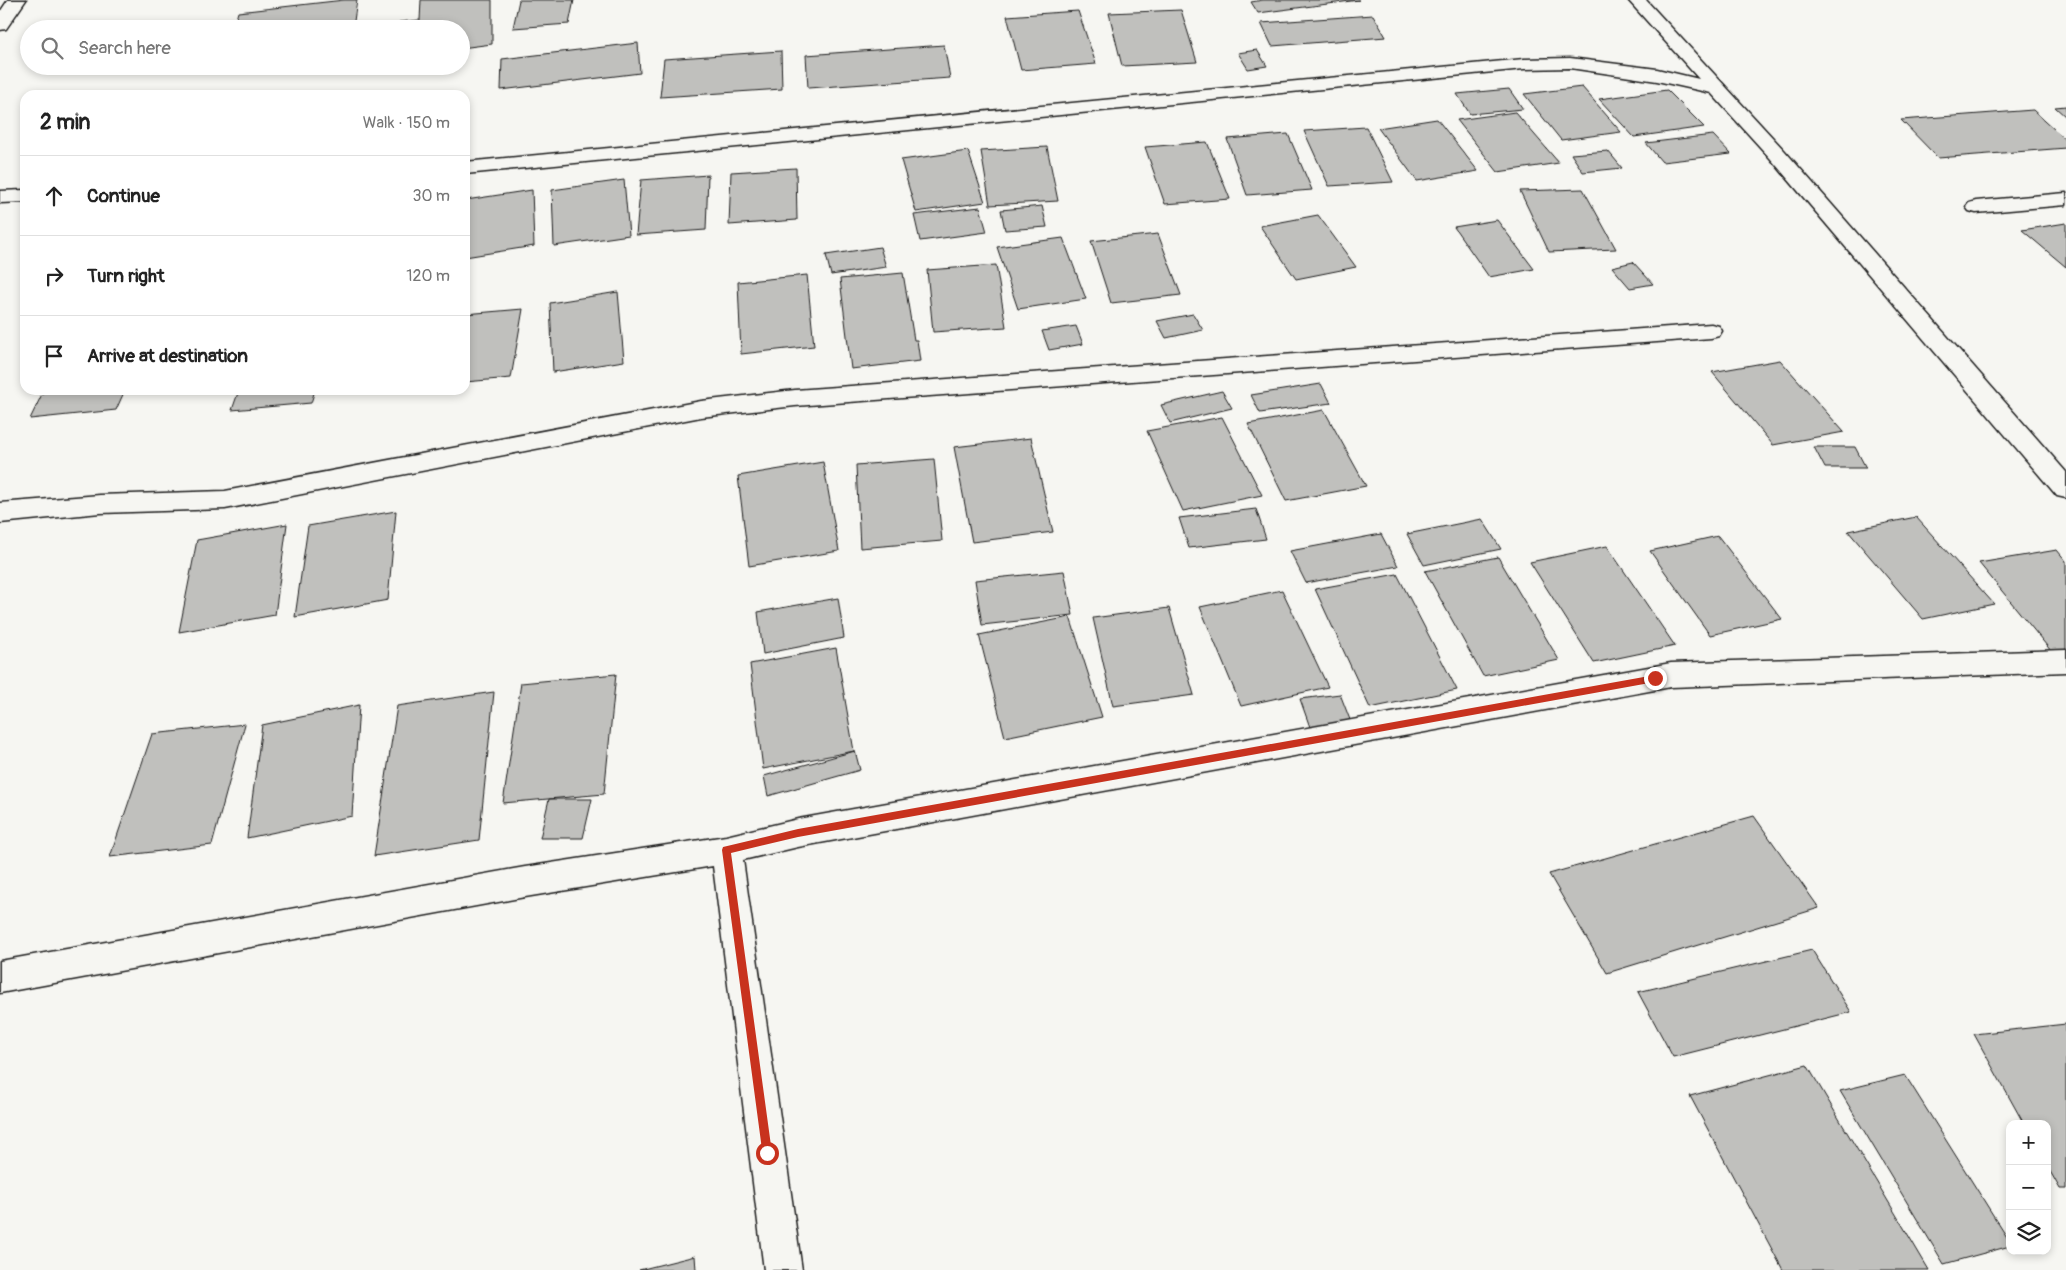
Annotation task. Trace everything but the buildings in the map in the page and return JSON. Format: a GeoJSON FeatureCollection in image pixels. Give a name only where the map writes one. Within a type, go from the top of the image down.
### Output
{"type":"FeatureCollection","features":[{"type":"Feature","properties":{"kind":"street"},"geometry":{"type":"LineString","coordinates":[[0,25],[17,0]]}},
{"type":"Feature","properties":{"kind":"street"},"geometry":{"type":"LineString","coordinates":[[1637,0],[1778,154],[2066,489]]}},
{"type":"Feature","properties":{"kind":"street"},"geometry":{"type":"LineString","coordinates":[[470,168],[1524,64],[1570,63],[1657,76],[1718,89]]}},
{"type":"Feature","properties":{"kind":"street"},"geometry":{"type":"LineString","coordinates":[[0,197],[20,196]]}},
{"type":"Feature","properties":{"kind":"street"},"geometry":{"type":"LineString","coordinates":[[1976,207],[2066,199]]}},
{"type":"Feature","properties":{"kind":"street"},"geometry":{"type":"LineString","coordinates":[[0,513],[100,504],[225,500],[701,409],[795,398],[1711,331]]}},
{"type":"Feature","properties":{"kind":"street"},"geometry":{"type":"LineString","coordinates":[[0,977],[525,882],[726,850],[798,833],[1671,675],[2066,661]]}},
{"type":"Feature","properties":{"kind":"street"},"geometry":{"type":"LineString","coordinates":[[726,850],[783,1270]]}},
{"type":"Feature","properties":{"kind":"route"},"geometry":{"type":"LineString","coordinates":[[767,1153],[726,850],[798,833],[1655,678]]}}]}
